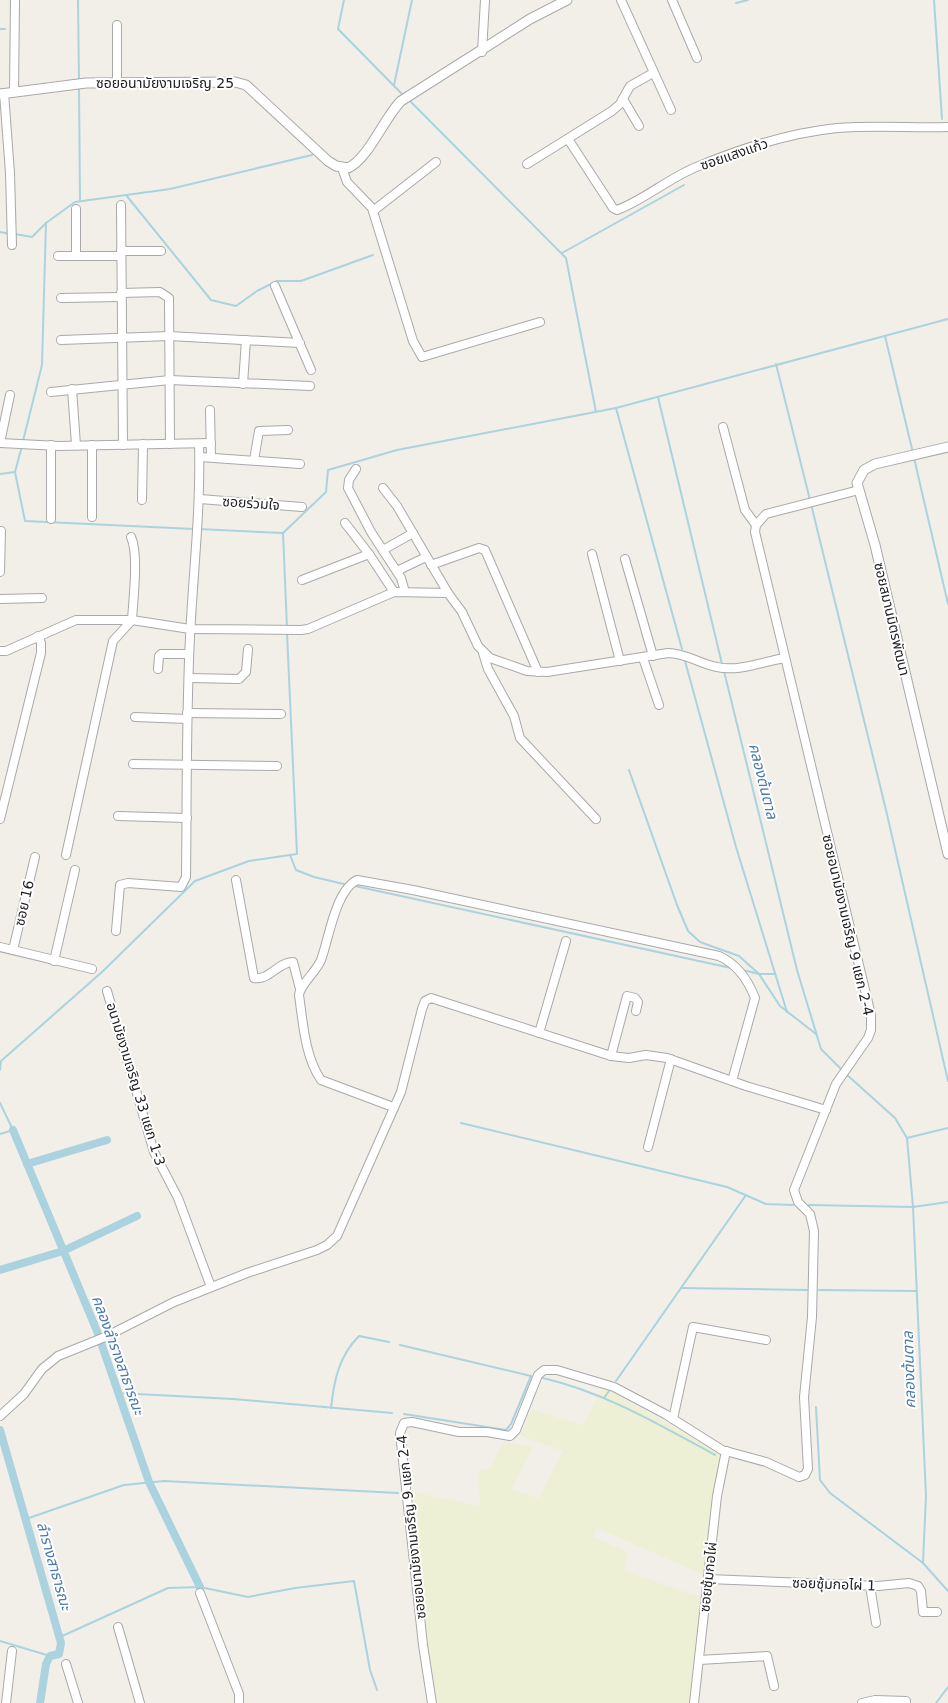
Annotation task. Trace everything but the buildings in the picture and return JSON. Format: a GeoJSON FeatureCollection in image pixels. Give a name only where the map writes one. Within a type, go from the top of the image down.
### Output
{"type":"FeatureCollection","features":[{"type":"Feature","properties":{"kind":"street"},"geometry":{"type":"LineString","coordinates":[[14,92],[15,0]]}},
{"type":"Feature","properties":{"kind":"street"},"geometry":{"type":"LineString","coordinates":[[482,52],[485,0]]}},
{"type":"Feature","properties":{"kind":"street"},"geometry":{"type":"LineString","coordinates":[[540,322],[422,356],[413,341],[373,211],[369,203],[347,182],[342,168],[352,166],[359,159],[390,112],[401,101],[482,52],[530,20],[567,0]]}},
{"type":"Feature","properties":{"kind":"street"},"geometry":{"type":"LineString","coordinates":[[621,0],[671,110]]}},
{"type":"Feature","properties":{"kind":"street"},"geometry":{"type":"LineString","coordinates":[[672,0],[697,58]]}},
{"type":"Feature","properties":{"kind":"street"},"geometry":{"type":"LineString","coordinates":[[117,26],[117,83]]}},
{"type":"Feature","properties":{"kind":"street"},"geometry":{"type":"LineString","coordinates":[[527,164],[612,111],[623,99],[630,86],[653,73]]}},
{"type":"Feature","properties":{"kind":"street","name":"ซอยอนามัยงามเจริญ 25"},"geometry":{"type":"LineString","coordinates":[[2,94],[86,83],[227,81],[246,85],[328,161],[342,168]]}},
{"type":"Feature","properties":{"kind":"street"},"geometry":{"type":"LineString","coordinates":[[2,94],[10,173],[12,245]]}},
{"type":"Feature","properties":{"kind":"street"},"geometry":{"type":"LineString","coordinates":[[623,99],[639,126]]}},
{"type":"Feature","properties":{"kind":"street","name":"ซอยแสงแก้ว"},"geometry":{"type":"LineString","coordinates":[[568,140],[616,210],[693,168],[800,134],[838,128],[948,127]]}},
{"type":"Feature","properties":{"kind":"street"},"geometry":{"type":"LineString","coordinates":[[373,211],[436,162]]}},
{"type":"Feature","properties":{"kind":"street"},"geometry":{"type":"LineString","coordinates":[[121,205],[123,445]]}},
{"type":"Feature","properties":{"kind":"street"},"geometry":{"type":"LineString","coordinates":[[76,209],[76,256]]}},
{"type":"Feature","properties":{"kind":"street"},"geometry":{"type":"LineString","coordinates":[[58,256],[161,252]]}},
{"type":"Feature","properties":{"kind":"street"},"geometry":{"type":"LineString","coordinates":[[275,286],[310,370]]}},
{"type":"Feature","properties":{"kind":"street"},"geometry":{"type":"LineString","coordinates":[[62,298],[160,292],[168,296],[170,444]]}},
{"type":"Feature","properties":{"kind":"street"},"geometry":{"type":"LineString","coordinates":[[61,340],[169,336],[300,343]]}},
{"type":"Feature","properties":{"kind":"street"},"geometry":{"type":"LineString","coordinates":[[243,384],[246,340]]}},
{"type":"Feature","properties":{"kind":"street"},"geometry":{"type":"LineString","coordinates":[[51,392],[170,380],[310,386]]}},
{"type":"Feature","properties":{"kind":"street"},"geometry":{"type":"LineString","coordinates":[[72,389],[76,445]]}},
{"type":"Feature","properties":{"kind":"street"},"geometry":{"type":"LineString","coordinates":[[10,395],[0,443],[31,445],[211,443]]}},
{"type":"Feature","properties":{"kind":"street"},"geometry":{"type":"LineString","coordinates":[[210,410],[211,457]]}},
{"type":"Feature","properties":{"kind":"street"},"geometry":{"type":"LineString","coordinates":[[723,427],[745,510],[756,525],[766,514],[859,490],[857,482],[864,470],[875,464],[948,447]]}},
{"type":"Feature","properties":{"kind":"street"},"geometry":{"type":"LineString","coordinates":[[254,460],[258,431],[288,430]]}},
{"type":"Feature","properties":{"kind":"street"},"geometry":{"type":"LineString","coordinates":[[142,444],[142,500]]}},
{"type":"Feature","properties":{"kind":"street"},"geometry":{"type":"LineString","coordinates":[[116,931],[122,884],[173,887],[184,884],[190,629],[200,499],[199,444]]}},
{"type":"Feature","properties":{"kind":"street"},"geometry":{"type":"LineString","coordinates":[[51,445],[52,519]]}},
{"type":"Feature","properties":{"kind":"street"},"geometry":{"type":"LineString","coordinates":[[92,445],[92,517]]}},
{"type":"Feature","properties":{"kind":"street"},"geometry":{"type":"LineString","coordinates":[[200,457],[300,464]]}},
{"type":"Feature","properties":{"kind":"street"},"geometry":{"type":"LineString","coordinates":[[356,469],[349,480],[348,488],[397,571],[405,592]]}},
{"type":"Feature","properties":{"kind":"street"},"geometry":{"type":"LineString","coordinates":[[383,488],[414,532],[426,558],[483,653],[488,669],[514,716],[520,738],[596,819]]}},
{"type":"Feature","properties":{"kind":"street","name":"ซอยสมานมิตรพัฒนา"},"geometry":{"type":"LineString","coordinates":[[859,490],[875,545],[948,854]]}},
{"type":"Feature","properties":{"kind":"street","name":"ซอยร่วมใจ"},"geometry":{"type":"LineString","coordinates":[[200,499],[302,507]]}},
{"type":"Feature","properties":{"kind":"street"},"geometry":{"type":"LineString","coordinates":[[345,523],[369,554],[394,592]]}},
{"type":"Feature","properties":{"kind":"street","name":"ซอยอนามัยงามเจริญ 9 แยก 2-4"},"geometry":{"type":"LineString","coordinates":[[432,1703],[414,1565],[400,1433],[401,1426],[404,1423],[412,1422],[459,1432],[487,1432],[505,1436],[514,1434],[538,1375],[549,1370],[570,1373],[614,1387],[673,1419],[726,1452],[766,1462],[799,1477],[804,1475],[808,1469],[804,1397],[812,1317],[814,1231],[810,1214],[798,1202],[794,1190],[826,1110],[844,1072],[868,1038],[871,1030],[871,1015],[784,658],[755,532],[756,525]]}},
{"type":"Feature","properties":{"kind":"street"},"geometry":{"type":"LineString","coordinates":[[0,572],[1,531]]}},
{"type":"Feature","properties":{"kind":"street"},"geometry":{"type":"LineString","coordinates":[[383,550],[414,532]]}},
{"type":"Feature","properties":{"kind":"street"},"geometry":{"type":"LineString","coordinates":[[66,855],[113,640],[132,620],[134,544],[131,537]]}},
{"type":"Feature","properties":{"kind":"street"},"geometry":{"type":"LineString","coordinates":[[431,565],[479,548],[486,550],[538,672]]}},
{"type":"Feature","properties":{"kind":"street"},"geometry":{"type":"LineString","coordinates":[[302,580],[369,554]]}},
{"type":"Feature","properties":{"kind":"street"},"geometry":{"type":"LineString","coordinates":[[592,554],[620,661]]}},
{"type":"Feature","properties":{"kind":"street"},"geometry":{"type":"LineString","coordinates":[[397,571],[426,558]]}},
{"type":"Feature","properties":{"kind":"street"},"geometry":{"type":"LineString","coordinates":[[625,559],[653,656]]}},
{"type":"Feature","properties":{"kind":"street"},"geometry":{"type":"LineString","coordinates":[[0,651],[64,624],[92,619],[132,620],[190,629],[308,629],[394,592],[448,593]]}},
{"type":"Feature","properties":{"kind":"street"},"geometry":{"type":"LineString","coordinates":[[0,598],[42,598]]}},
{"type":"Feature","properties":{"kind":"street"},"geometry":{"type":"LineString","coordinates":[[0,819],[41,653],[41,643],[38,636]]}},
{"type":"Feature","properties":{"kind":"street"},"geometry":{"type":"LineString","coordinates":[[189,678],[239,678],[246,672],[248,649]]}},
{"type":"Feature","properties":{"kind":"street"},"geometry":{"type":"LineString","coordinates":[[483,653],[502,663],[538,672],[680,654],[723,668],[784,658]]}},
{"type":"Feature","properties":{"kind":"street"},"geometry":{"type":"LineString","coordinates":[[158,669],[158,659],[161,654],[189,654]]}},
{"type":"Feature","properties":{"kind":"street"},"geometry":{"type":"LineString","coordinates":[[643,658],[659,704]]}},
{"type":"Feature","properties":{"kind":"street"},"geometry":{"type":"LineString","coordinates":[[135,717],[281,714]]}},
{"type":"Feature","properties":{"kind":"street"},"geometry":{"type":"LineString","coordinates":[[132,764],[277,766]]}},
{"type":"Feature","properties":{"kind":"street"},"geometry":{"type":"LineString","coordinates":[[118,816],[187,818]]}},
{"type":"Feature","properties":{"kind":"street","name":"ซอย 16"},"geometry":{"type":"LineString","coordinates":[[13,950],[35,857]]}},
{"type":"Feature","properties":{"kind":"street"},"geometry":{"type":"LineString","coordinates":[[54,960],[75,870]]}},
{"type":"Feature","properties":{"kind":"street"},"geometry":{"type":"LineString","coordinates":[[236,880],[254,978],[264,978],[287,962],[293,962],[300,989],[299,995],[310,1056],[315,1071],[321,1080],[393,1107]]}},
{"type":"Feature","properties":{"kind":"street"},"geometry":{"type":"LineString","coordinates":[[300,989],[312,976],[321,960],[341,899],[348,887],[357,880],[491,906],[719,956],[730,961],[745,978],[755,998],[732,1081]]}},
{"type":"Feature","properties":{"kind":"street"},"geometry":{"type":"LineString","coordinates":[[539,1033],[566,941]]}},
{"type":"Feature","properties":{"kind":"street"},"geometry":{"type":"LineString","coordinates":[[0,947],[92,969]]}},
{"type":"Feature","properties":{"kind":"street","name":"อนามัยงามเจริญ 33 แยก 1-3"},"geometry":{"type":"LineString","coordinates":[[107,991],[154,1152],[178,1198],[211,1287]]}},
{"type":"Feature","properties":{"kind":"street"},"geometry":{"type":"LineString","coordinates":[[612,1056],[627,996],[635,998],[638,1002],[636,1011]]}},
{"type":"Feature","properties":{"kind":"street"},"geometry":{"type":"LineString","coordinates":[[0,1416],[24,1394],[49,1362],[58,1356],[104,1337],[174,1302],[317,1250],[333,1241],[337,1236],[401,1092],[422,1009],[425,1001],[431,998],[612,1056],[629,1058],[646,1055],[671,1059],[732,1081],[826,1110]]}},
{"type":"Feature","properties":{"kind":"street"},"geometry":{"type":"LineString","coordinates":[[648,1147],[671,1059]]}},
{"type":"Feature","properties":{"kind":"street"},"geometry":{"type":"LineString","coordinates":[[673,1419],[693,1327],[766,1340]]}},
{"type":"Feature","properties":{"kind":"street","name":"ซอยซุ้มกอไผ่"},"geometry":{"type":"LineString","coordinates":[[694,1703],[717,1496],[726,1452]]}},
{"type":"Feature","properties":{"kind":"street","name":"ซอยซุ้มกอไผ่ 1"},"geometry":{"type":"LineString","coordinates":[[708,1579],[870,1586],[914,1584],[921,1591],[924,1612],[937,1612]]}},
{"type":"Feature","properties":{"kind":"street"},"geometry":{"type":"LineString","coordinates":[[870,1586],[876,1623]]}},
{"type":"Feature","properties":{"kind":"street"},"geometry":{"type":"LineString","coordinates":[[200,1593],[239,1694],[239,1703]]}},
{"type":"Feature","properties":{"kind":"street"},"geometry":{"type":"LineString","coordinates":[[118,1627],[140,1703]]}},
{"type":"Feature","properties":{"kind":"street"},"geometry":{"type":"LineString","coordinates":[[6,1703],[12,1652]]}},
{"type":"Feature","properties":{"kind":"street"},"geometry":{"type":"LineString","coordinates":[[699,1660],[767,1656],[774,1686]]}},
{"type":"Feature","properties":{"kind":"street"},"geometry":{"type":"LineString","coordinates":[[66,1664],[78,1703]]}},
{"type":"Feature","properties":{"kind":"street"},"geometry":{"type":"LineString","coordinates":[[862,1703],[875,1700],[906,1701]]}},
{"type":"Feature","properties":{"kind":"green space"},"geometry":{"type":"Polygon","coordinates":[[[603,1387],[720,1453],[704,1575],[597,1528],[593,1537],[628,1552],[624,1571],[703,1598],[694,1703],[438,1703],[429,1657],[412,1492],[480,1506],[478,1471],[491,1467],[503,1442],[533,1447],[512,1489],[539,1498],[563,1451],[521,1436],[531,1409],[583,1425],[603,1387]]]}},
{"type":"Feature","properties":{"kind":"waterway"},"geometry":{"type":"LineString","coordinates":[[78,0],[79,81]]}},
{"type":"Feature","properties":{"kind":"waterway"},"geometry":{"type":"LineString","coordinates":[[344,0],[338,29],[403,95]]}},
{"type":"Feature","properties":{"kind":"waterway"},"geometry":{"type":"LineString","coordinates":[[394,85],[412,0]]}},
{"type":"Feature","properties":{"kind":"waterway"},"geometry":{"type":"LineString","coordinates":[[736,3],[748,0]]}},
{"type":"Feature","properties":{"kind":"waterway"},"geometry":{"type":"LineString","coordinates":[[934,0],[942,119]]}},
{"type":"Feature","properties":{"kind":"waterway"},"geometry":{"type":"LineString","coordinates":[[0,29],[5,29]]}},
{"type":"Feature","properties":{"kind":"waterway"},"geometry":{"type":"LineString","coordinates":[[79,86],[80,201]]}},
{"type":"Feature","properties":{"kind":"waterway"},"geometry":{"type":"LineString","coordinates":[[409,100],[566,258],[596,412]]}},
{"type":"Feature","properties":{"kind":"waterway"},"geometry":{"type":"LineString","coordinates":[[46,223],[75,202],[170,189],[312,155]]}},
{"type":"Feature","properties":{"kind":"waterway"},"geometry":{"type":"LineString","coordinates":[[562,253],[684,185]]}},
{"type":"Feature","properties":{"kind":"waterway"},"geometry":{"type":"LineString","coordinates":[[126,195],[211,300],[236,306],[257,291],[277,281],[301,281],[373,255]]}},
{"type":"Feature","properties":{"kind":"waterway"},"geometry":{"type":"LineString","coordinates":[[15,234],[32,237],[46,223],[42,365],[23,441]]}},
{"type":"Feature","properties":{"kind":"waterway"},"geometry":{"type":"LineString","coordinates":[[0,232],[10,234]]}},
{"type":"Feature","properties":{"kind":"waterway"},"geometry":{"type":"LineString","coordinates":[[198,529],[283,533],[326,492],[328,470],[397,450],[616,408],[948,319]]}},
{"type":"Feature","properties":{"kind":"waterway"},"geometry":{"type":"LineString","coordinates":[[885,336],[913,453]]}},
{"type":"Feature","properties":{"kind":"waterway","name":"คลองต้นตาล"},"geometry":{"type":"LineString","coordinates":[[776,364],[810,500]]}},
{"type":"Feature","properties":{"kind":"waterway","name":"คลองต้นตาล"},"geometry":{"type":"LineString","coordinates":[[658,397],[722,664]]}},
{"type":"Feature","properties":{"kind":"waterway"},"geometry":{"type":"LineString","coordinates":[[616,408],[682,649]]}},
{"type":"Feature","properties":{"kind":"waterway"},"geometry":{"type":"LineString","coordinates":[[22,446],[15,472],[25,521],[194,529]]}},
{"type":"Feature","properties":{"kind":"waterway"},"geometry":{"type":"LineString","coordinates":[[914,458],[948,604]]}},
{"type":"Feature","properties":{"kind":"waterway"},"geometry":{"type":"LineString","coordinates":[[0,474],[15,472]]}},
{"type":"Feature","properties":{"kind":"waterway","name":"คลองต้นตาล"},"geometry":{"type":"LineString","coordinates":[[811,504],[886,810],[948,1081]]}},
{"type":"Feature","properties":{"kind":"waterway"},"geometry":{"type":"LineString","coordinates":[[283,533],[287,628]]}},
{"type":"Feature","properties":{"kind":"waterway"},"geometry":{"type":"LineString","coordinates":[[0,1070],[1,1061],[102,972],[195,881],[249,861],[297,854],[287,633]]}},
{"type":"Feature","properties":{"kind":"waterway"},"geometry":{"type":"LineString","coordinates":[[685,661],[736,847],[787,1012]]}},
{"type":"Feature","properties":{"kind":"waterway","name":"คลองต้นตาล"},"geometry":{"type":"LineString","coordinates":[[724,671],[797,970],[821,1049],[842,1070]]}},
{"type":"Feature","properties":{"kind":"waterway"},"geometry":{"type":"LineString","coordinates":[[629,770],[688,931],[700,942],[739,956],[759,974],[780,1006],[816,1034]]}},
{"type":"Feature","properties":{"kind":"waterway"},"geometry":{"type":"LineString","coordinates":[[290,855],[296,870],[314,877],[348,885]]}},
{"type":"Feature","properties":{"kind":"waterway"},"geometry":{"type":"LineString","coordinates":[[355,886],[731,968]]}},
{"type":"Feature","properties":{"kind":"waterway"},"geometry":{"type":"LineString","coordinates":[[743,970],[759,974],[775,974]]}},
{"type":"Feature","properties":{"kind":"waterway","name":"คลองต้นตาล"},"geometry":{"type":"LineString","coordinates":[[846,1074],[895,1118],[907,1138]]}},
{"type":"Feature","properties":{"kind":"waterway"},"geometry":{"type":"LineString","coordinates":[[0,1103],[13,1130],[0,1134]]}},
{"type":"Feature","properties":{"kind":"waterway"},"geometry":{"type":"LineString","coordinates":[[461,1123],[727,1187],[766,1204],[793,1205]]}},
{"type":"Feature","properties":{"kind":"waterway","name":"คลองต้นตาล"},"geometry":{"type":"LineString","coordinates":[[948,1128],[907,1138],[913,1207],[926,1496],[923,1563],[948,1591]]}},
{"type":"Feature","properties":{"kind":"waterway","name":"คลองลำรางสาธารณะ"},"geometry":{"type":"LineString","coordinates":[[13,1130],[97,1331],[149,1482],[200,1587]]}},
{"type":"Feature","properties":{"kind":"waterway"},"geometry":{"type":"LineString","coordinates":[[27,1164],[107,1140]]}},
{"type":"Feature","properties":{"kind":"waterway"},"geometry":{"type":"LineString","coordinates":[[616,1381],[746,1195]]}},
{"type":"Feature","properties":{"kind":"waterway"},"geometry":{"type":"LineString","coordinates":[[809,1205],[913,1207],[948,1202]]}},
{"type":"Feature","properties":{"kind":"waterway"},"geometry":{"type":"LineString","coordinates":[[0,1270],[63,1251],[137,1216]]}},
{"type":"Feature","properties":{"kind":"waterway"},"geometry":{"type":"LineString","coordinates":[[681,1288],[807,1290]]}},
{"type":"Feature","properties":{"kind":"waterway"},"geometry":{"type":"LineString","coordinates":[[819,1290],[916,1291]]}},
{"type":"Feature","properties":{"kind":"waterway"},"geometry":{"type":"LineString","coordinates":[[331,1408],[334,1388],[342,1360],[359,1336],[389,1342]]}},
{"type":"Feature","properties":{"kind":"waterway"},"geometry":{"type":"LineString","coordinates":[[400,1345],[531,1376],[511,1424],[506,1430],[404,1414]]}},
{"type":"Feature","properties":{"kind":"waterway"},"geometry":{"type":"LineString","coordinates":[[543,1378],[566,1384],[631,1410],[715,1455]]}},
{"type":"Feature","properties":{"kind":"waterway"},"geometry":{"type":"LineString","coordinates":[[604,1398],[609,1391]]}},
{"type":"Feature","properties":{"kind":"waterway"},"geometry":{"type":"LineString","coordinates":[[118,1393],[233,1399],[392,1413]]}},
{"type":"Feature","properties":{"kind":"waterway"},"geometry":{"type":"LineString","coordinates":[[816,1407],[820,1480],[830,1493],[923,1563]]}},
{"type":"Feature","properties":{"kind":"waterway","name":"ลำรางสาธารณะ"},"geometry":{"type":"LineString","coordinates":[[0,1430],[61,1643],[59,1654],[50,1656],[46,1664],[40,1703]]}},
{"type":"Feature","properties":{"kind":"waterway"},"geometry":{"type":"LineString","coordinates":[[26,1519],[124,1485],[164,1481],[398,1493]]}},
{"type":"Feature","properties":{"kind":"waterway"},"geometry":{"type":"LineString","coordinates":[[60,1637],[168,1588],[200,1587],[248,1597],[295,1588],[354,1581],[370,1670],[377,1690]]}},
{"type":"Feature","properties":{"kind":"waterway"},"geometry":{"type":"LineString","coordinates":[[0,1641],[50,1656]]}},
{"type":"Feature","properties":{"kind":"waterway"},"geometry":{"type":"LineString","coordinates":[[936,1703],[948,1687]]}}]}
